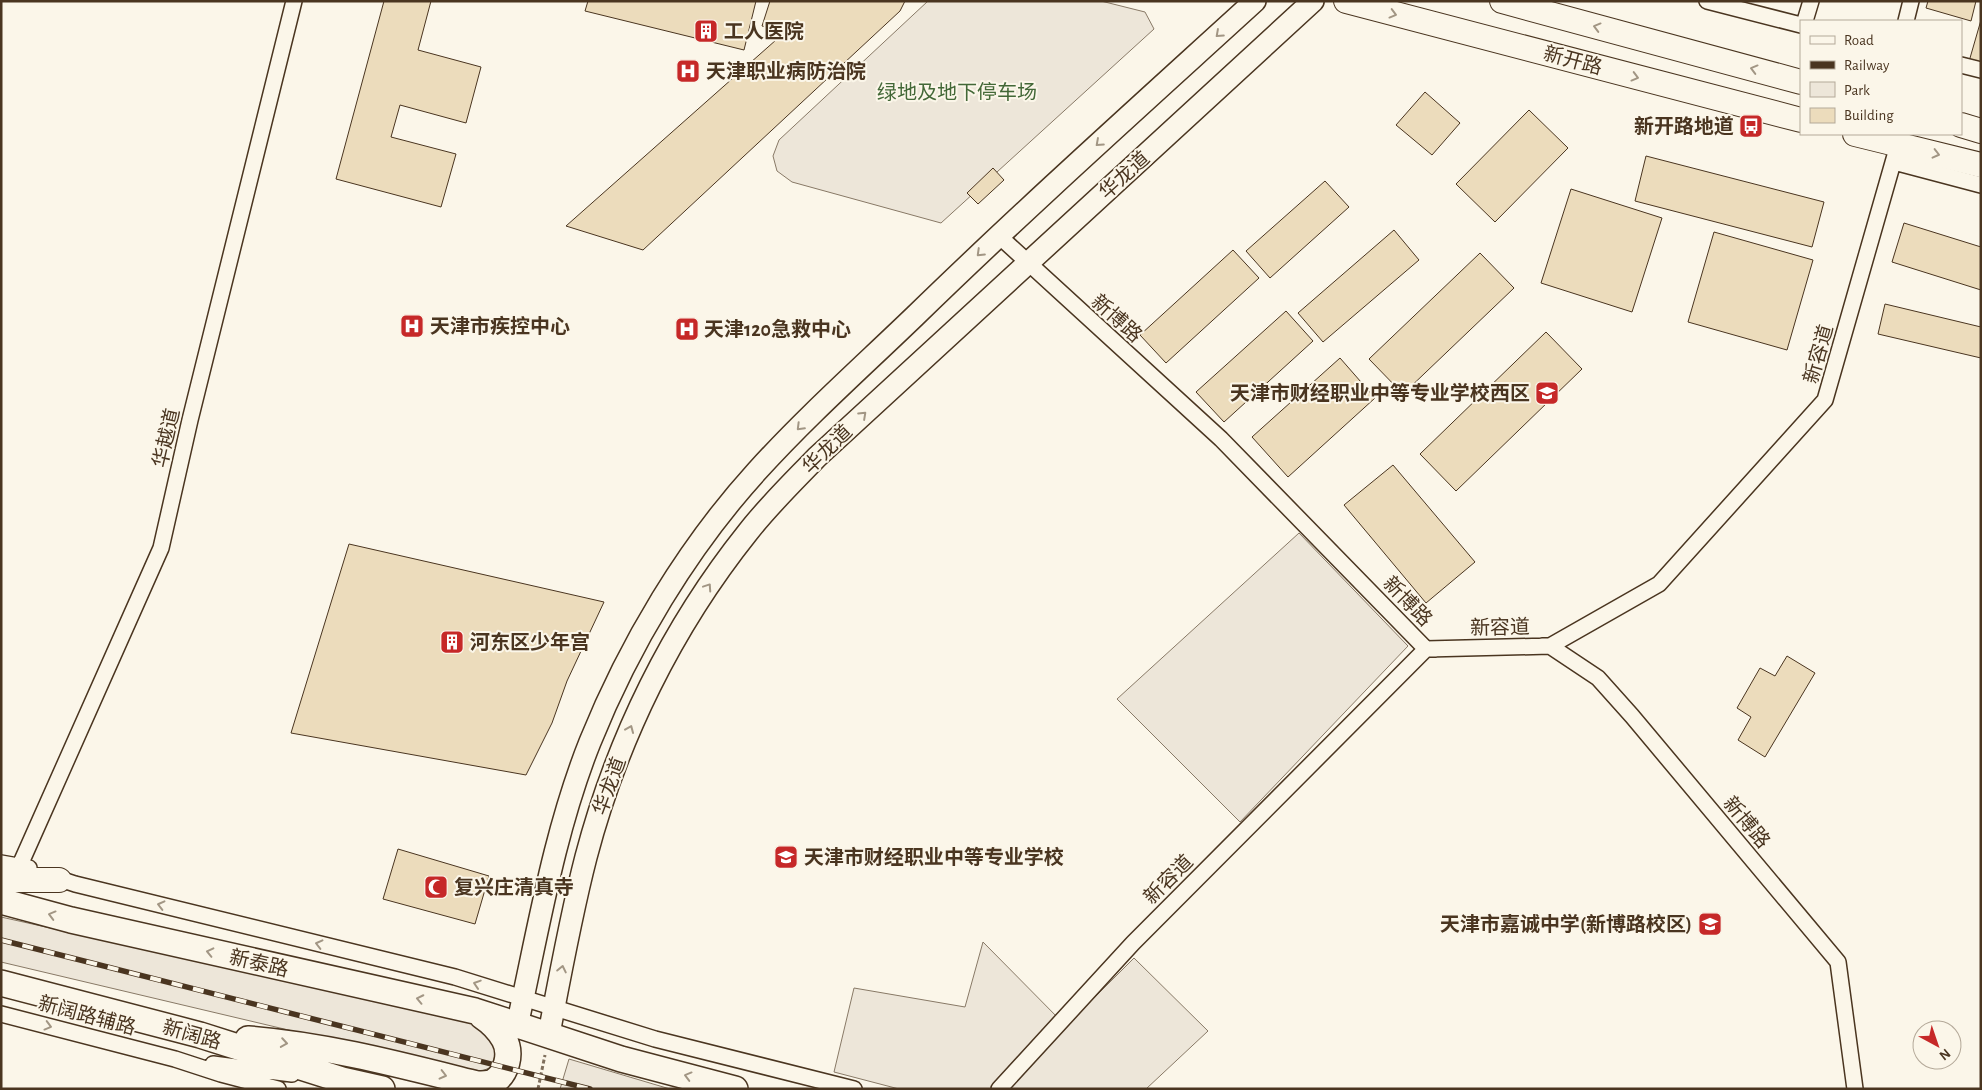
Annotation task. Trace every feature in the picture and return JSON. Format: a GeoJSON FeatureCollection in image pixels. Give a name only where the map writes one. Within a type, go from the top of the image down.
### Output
{"type":"FeatureCollection","features":[{"type":"Feature","properties":{"kind":"highway","name":"新泰路"},"geometry":{"type":"LineString","coordinates":[[1,901],[100,927],[475,1010],[517,1026],[548,1034],[621,1059],[735,1089]]}},
{"type":"Feature","properties":{"kind":"highway","name":"新阔路"},"geometry":{"type":"LineString","coordinates":[[1,983],[200,1036],[342,1080],[382,1089]]}},
{"type":"Feature","properties":{"kind":"highway"},"geometry":{"type":"LineString","coordinates":[[200,1036],[271,1041],[365,1056],[477,1084],[486,1084],[493,1082],[501,1074],[505,1067],[508,1049],[498,1031],[475,1010]]}},
{"type":"Feature","properties":{"kind":"main road"},"geometry":{"type":"LineString","coordinates":[[517,1026],[539,1004],[558,842],[590,743],[618,681],[666,592],[694,550],[756,472],[998,235],[1255,1]]}},
{"type":"Feature","properties":{"kind":"main road","name":"华龙道"},"geometry":{"type":"LineString","coordinates":[[548,1034],[539,1004],[612,777],[648,690],[667,652],[720,568],[749,531],[817,457],[1313,1]]}},
{"type":"Feature","properties":{"kind":"main road","name":"新开路"},"geometry":{"type":"LineString","coordinates":[[1346,1],[1800,120]]}},
{"type":"Feature","properties":{"kind":"main road","name":"新开路"},"geometry":{"type":"LineString","coordinates":[[1502,1],[1800,82]]}},
{"type":"Feature","properties":{"kind":"main road"},"geometry":{"type":"LineString","coordinates":[[1962,125],[1981,131]]}},
{"type":"Feature","properties":{"kind":"main road"},"geometry":{"type":"LineString","coordinates":[[1857,135],[1896,154],[1981,165]]}},
{"type":"Feature","properties":{"kind":"main road"},"geometry":{"type":"LineString","coordinates":[[1,880],[59,880]]}},
{"type":"Feature","properties":{"kind":"street","name":"华越道"},"geometry":{"type":"LineString","coordinates":[[20,865],[161,548],[190,420],[294,1]]}},
{"type":"Feature","properties":{"kind":"street"},"geometry":{"type":"LineString","coordinates":[[1707,1],[1800,25]]}},
{"type":"Feature","properties":{"kind":"street"},"geometry":{"type":"LineString","coordinates":[[1805,20],[1811,1]]}},
{"type":"Feature","properties":{"kind":"street"},"geometry":{"type":"LineString","coordinates":[[1906,20],[1912,1]]}},
{"type":"Feature","properties":{"kind":"street"},"geometry":{"type":"LineString","coordinates":[[1962,65],[1981,70]]}},
{"type":"Feature","properties":{"kind":"street"},"geometry":{"type":"LineString","coordinates":[[1962,125],[1981,125]]}},
{"type":"Feature","properties":{"kind":"street"},"geometry":{"type":"LineString","coordinates":[[1896,154],[1981,186]]}},
{"type":"Feature","properties":{"kind":"street","name":"新容道"},"geometry":{"type":"LineString","coordinates":[[1550,646],[1658,584],[1825,400],[1896,154]]}},
{"type":"Feature","properties":{"kind":"street","name":"新博路"},"geometry":{"type":"LineString","coordinates":[[998,235],[1221,439],[1426,649],[1550,646],[1598,678],[1838,962],[1856,1089]]}},
{"type":"Feature","properties":{"kind":"street","name":"新容道"},"geometry":{"type":"LineString","coordinates":[[999,1089],[1133,942],[1426,649]]}},
{"type":"Feature","properties":{"kind":"street"},"geometry":{"type":"LineString","coordinates":[[1,862],[20,865],[59,880],[455,977],[673,1044],[854,1089]]}},
{"type":"Feature","properties":{"kind":"street","name":"新阔路辅路"},"geometry":{"type":"LineString","coordinates":[[1,1014],[175,1059],[221,1074],[278,1089]]}},
{"type":"Feature","properties":{"kind":"street"},"geometry":{"type":"LineString","coordinates":[[175,1059],[342,1080]]}},
{"type":"Feature","properties":{"kind":"path"},"geometry":{"type":"LineString","coordinates":[[538,1089],[548,1034]]}},
{"type":"Feature","properties":{"kind":"green space","name":"绿地及地下停车场"},"geometry":{"type":"Polygon","coordinates":[[[928,1],[1101,1],[1145,12],[1154,29],[941,223],[792,182],[777,171],[773,156],[779,140],[928,1]]]}},
{"type":"Feature","properties":{"kind":"green space"},"geometry":{"type":"Polygon","coordinates":[[[1299,533],[1408,646],[1240,822],[1117,699],[1299,533]]]}},
{"type":"Feature","properties":{"kind":"green space"},"geometry":{"type":"Polygon","coordinates":[[[1,917],[475,1023],[498,1042],[492,1067],[479,1072],[466,1072],[1,962],[1,917]]]}},
{"type":"Feature","properties":{"kind":"green space"},"geometry":{"type":"Polygon","coordinates":[[[983,942],[1066,1026],[1134,958],[1208,1031],[1146,1089],[899,1089],[834,1072],[854,988],[965,1007],[983,942]]]}},
{"type":"Feature","properties":{"kind":"green space"},"geometry":{"type":"Polygon","coordinates":[[[569,1059],[670,1089],[560,1089],[569,1059]]]}},
{"type":"Feature","properties":{"kind":"building"},"geometry":{"type":"Polygon","coordinates":[[[384,1],[431,1],[418,50],[481,67],[466,123],[400,105],[391,137],[456,154],[441,207],[336,179],[384,1]]]}},
{"type":"Feature","properties":{"kind":"building","name":"工人医院"},"geometry":{"type":"Polygon","coordinates":[[[588,1],[756,1],[744,50],[585,11],[588,1]]]}},
{"type":"Feature","properties":{"kind":"building"},"geometry":{"type":"Polygon","coordinates":[[[770,1],[905,1],[900,11],[643,250],[566,226],[785,32],[762,26],[770,1]]]}},
{"type":"Feature","properties":{"kind":"building"},"geometry":{"type":"Polygon","coordinates":[[[1928,1],[1976,1],[1971,21],[1926,8],[1928,1]]]}},
{"type":"Feature","properties":{"kind":"building"},"geometry":{"type":"Polygon","coordinates":[[[1981,20],[1981,69],[1968,65],[1981,20]]]}},
{"type":"Feature","properties":{"kind":"building"},"geometry":{"type":"Polygon","coordinates":[[[1425,92],[1460,123],[1432,155],[1396,125],[1425,92]]]}},
{"type":"Feature","properties":{"kind":"building"},"geometry":{"type":"Polygon","coordinates":[[[1529,110],[1568,148],[1495,222],[1456,184],[1529,110]]]}},
{"type":"Feature","properties":{"kind":"building"},"geometry":{"type":"Polygon","coordinates":[[[1646,156],[1824,202],[1812,247],[1635,201],[1646,156]]]}},
{"type":"Feature","properties":{"kind":"building"},"geometry":{"type":"Polygon","coordinates":[[[993,168],[1004,180],[978,204],[967,193],[993,168]]]}},
{"type":"Feature","properties":{"kind":"building"},"geometry":{"type":"Polygon","coordinates":[[[1325,181],[1349,207],[1270,278],[1246,251],[1325,181]]]}},
{"type":"Feature","properties":{"kind":"building"},"geometry":{"type":"Polygon","coordinates":[[[1571,189],[1662,218],[1632,312],[1541,283],[1571,189]]]}},
{"type":"Feature","properties":{"kind":"building"},"geometry":{"type":"Polygon","coordinates":[[[1904,223],[1981,247],[1981,290],[1892,262],[1904,223]]]}},
{"type":"Feature","properties":{"kind":"building"},"geometry":{"type":"Polygon","coordinates":[[[1394,230],[1419,260],[1323,342],[1298,313],[1394,230]]]}},
{"type":"Feature","properties":{"kind":"building"},"geometry":{"type":"Polygon","coordinates":[[[1714,232],[1813,260],[1787,350],[1688,322],[1714,232]]]}},
{"type":"Feature","properties":{"kind":"building"},"geometry":{"type":"Polygon","coordinates":[[[1233,250],[1259,278],[1166,363],[1140,335],[1233,250]]]}},
{"type":"Feature","properties":{"kind":"building"},"geometry":{"type":"Polygon","coordinates":[[[1480,253],[1514,288],[1403,394],[1369,359],[1480,253]]]}},
{"type":"Feature","properties":{"kind":"building"},"geometry":{"type":"Polygon","coordinates":[[[1885,304],[1981,327],[1981,358],[1878,334],[1885,304]]]}},
{"type":"Feature","properties":{"kind":"building"},"geometry":{"type":"Polygon","coordinates":[[[1286,311],[1313,341],[1224,422],[1196,392],[1286,311]]]}},
{"type":"Feature","properties":{"kind":"building"},"geometry":{"type":"Polygon","coordinates":[[[1546,332],[1582,369],[1456,491],[1420,454],[1546,332]]]}},
{"type":"Feature","properties":{"kind":"building"},"geometry":{"type":"Polygon","coordinates":[[[1340,358],[1375,398],[1288,477],[1252,437],[1340,358]]]}},
{"type":"Feature","properties":{"kind":"building"},"geometry":{"type":"Polygon","coordinates":[[[1393,465],[1475,562],[1426,603],[1344,505],[1393,465]]]}},
{"type":"Feature","properties":{"kind":"building","name":"河东区少年宫"},"geometry":{"type":"Polygon","coordinates":[[[349,544],[604,602],[567,681],[552,723],[526,775],[291,733],[349,544]]]}},
{"type":"Feature","properties":{"kind":"building"},"geometry":{"type":"Polygon","coordinates":[[[1787,656],[1815,673],[1765,757],[1738,740],[1751,717],[1737,708],[1760,668],[1775,676],[1787,656]]]}},
{"type":"Feature","properties":{"kind":"building","name":"复兴庄清真寺"},"geometry":{"type":"Polygon","coordinates":[[[398,849],[489,876],[475,924],[383,899],[398,849]]]}},
{"type":"Feature","properties":{"kind":"railway"},"geometry":{"type":"LineString","coordinates":[[1,940],[590,1089]]}},
{"type":"Feature","properties":{"kind":"place","name":"工人医院"},"geometry":{"type":"Point","coordinates":[706,31]}},
{"type":"Feature","properties":{"kind":"place","name":"天津职业病防治院"},"geometry":{"type":"Point","coordinates":[688,71]}},
{"type":"Feature","properties":{"kind":"place","name":"新开路地道"},"geometry":{"type":"Point","coordinates":[1751,126]}},
{"type":"Feature","properties":{"kind":"place","name":"天津市疾控中心"},"geometry":{"type":"Point","coordinates":[412,326]}},
{"type":"Feature","properties":{"kind":"place","name":"天津120急救中心"},"geometry":{"type":"Point","coordinates":[687,329]}},
{"type":"Feature","properties":{"kind":"place","name":"天津市财经职业中等专业学校西区"},"geometry":{"type":"Point","coordinates":[1547,393]}},
{"type":"Feature","properties":{"kind":"place","name":"河东区少年宫"},"geometry":{"type":"Point","coordinates":[452,642]}},
{"type":"Feature","properties":{"kind":"place","name":"天津市财经职业中等专业学校"},"geometry":{"type":"Point","coordinates":[786,857]}},
{"type":"Feature","properties":{"kind":"place","name":"复兴庄清真寺"},"geometry":{"type":"Point","coordinates":[436,887]}},
{"type":"Feature","properties":{"kind":"place","name":"天津市嘉诚中学(新博路校区)"},"geometry":{"type":"Point","coordinates":[1710,924]}}]}
